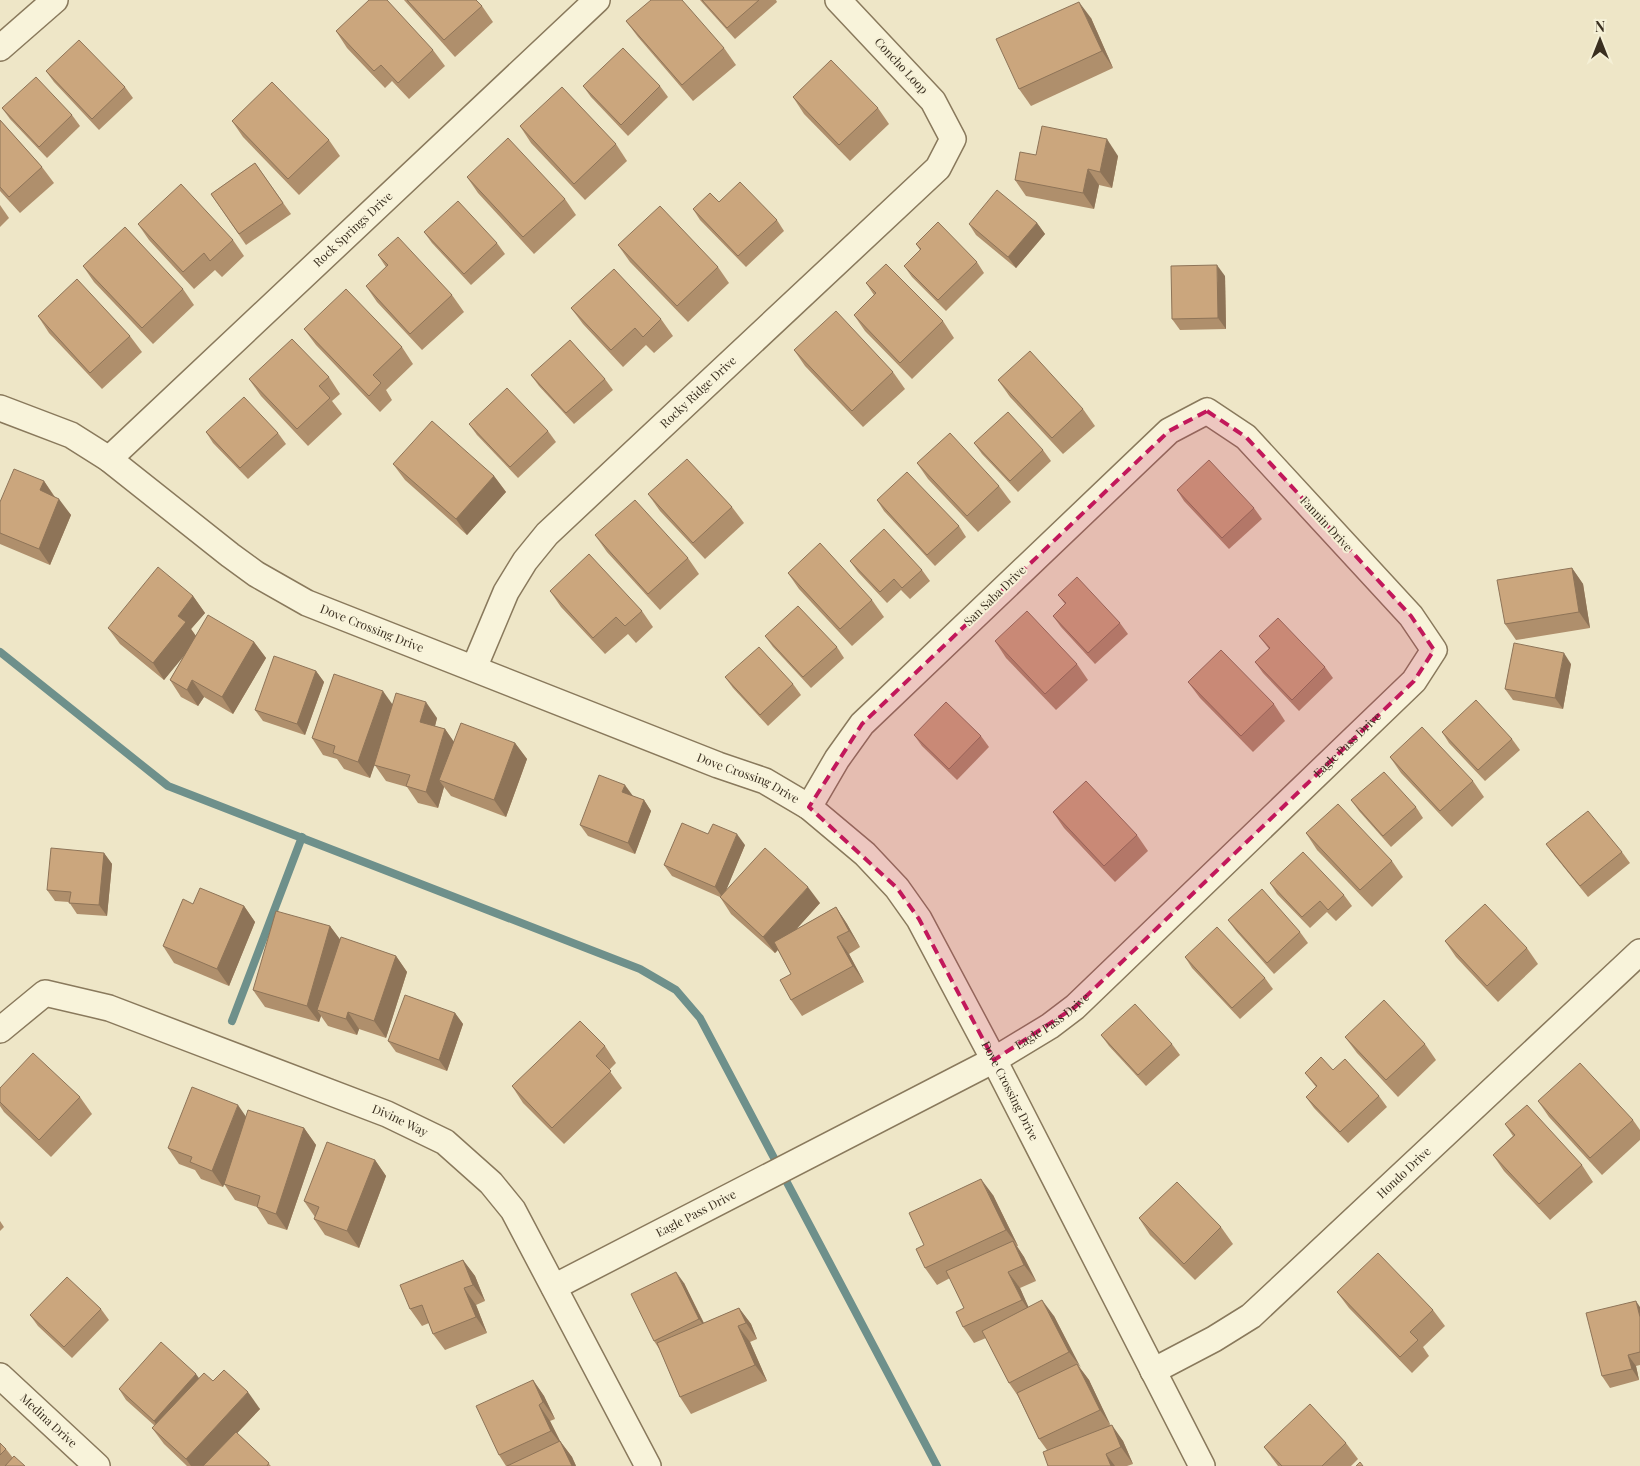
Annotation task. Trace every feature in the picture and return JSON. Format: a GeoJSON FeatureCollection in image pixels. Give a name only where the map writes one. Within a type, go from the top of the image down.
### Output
{"type":"FeatureCollection","features":[{"type":"Feature","properties":{"kind":"street"},"geometry":{"type":"LineString","coordinates":[[0,48],[55,0]]}},
{"type":"Feature","properties":{"kind":"street","name":"Rock Springs Drive"},"geometry":{"type":"LineString","coordinates":[[109,459],[597,0]]}},
{"type":"Feature","properties":{"kind":"street","name":"Concho Loop"},"geometry":{"type":"LineString","coordinates":[[838,0],[933,101],[953,139]]}},
{"type":"Feature","properties":{"kind":"street","name":"Rocky Ridge Drive"},"geometry":{"type":"LineString","coordinates":[[474,668],[506,592],[525,561],[547,534],[938,168],[953,139]]}},
{"type":"Feature","properties":{"kind":"street","name":"Dove Crossing Drive"},"geometry":{"type":"LineString","coordinates":[[0,408],[71,435],[109,459],[230,555],[281,590],[307,603],[709,761],[765,781],[809,806],[865,854],[897,888],[919,919],[994,1060],[1202,1466]]}},
{"type":"Feature","properties":{"kind":"street","name":"Fannin Drive"},"geometry":{"type":"LineString","coordinates":[[1207,411],[1246,437],[1411,616],[1434,650]]}},
{"type":"Feature","properties":{"kind":"street","name":"San Saba Drive"},"geometry":{"type":"LineString","coordinates":[[809,806],[837,759],[862,724],[1169,430],[1207,411]]}},
{"type":"Feature","properties":{"kind":"street","name":"Eagle Pass Drive"},"geometry":{"type":"LineString","coordinates":[[554,1288],[994,1060],[1050,1026],[1075,1007],[1414,681],[1434,650]]}},
{"type":"Feature","properties":{"kind":"street","name":"Hondo Drive"},"geometry":{"type":"LineString","coordinates":[[1153,1371],[1214,1340],[1251,1316],[1640,952]]}},
{"type":"Feature","properties":{"kind":"street","name":"Divine Way"},"geometry":{"type":"LineString","coordinates":[[0,1030],[45,992],[109,1008],[387,1114],[445,1142],[491,1182],[513,1210],[648,1466]]}},
{"type":"Feature","properties":{"kind":"street","name":"Medina Drive"},"geometry":{"type":"LineString","coordinates":[[0,1376],[97,1466]]}},
{"type":"Feature","properties":{"kind":"highlighted area"},"geometry":{"type":"Polygon","coordinates":[[[1207,411],[1246,437],[1411,616],[1434,650],[1414,681],[1075,1007],[994,1060],[919,919],[897,888],[809,807],[862,724],[1169,431],[1207,411]]]}},
{"type":"Feature","properties":{"kind":"building"},"geometry":{"type":"Polygon","coordinates":[[[369,0],[387,0],[433,50],[398,83],[381,65],[374,71],[336,31],[369,0]]]}},
{"type":"Feature","properties":{"kind":"building"},"geometry":{"type":"Polygon","coordinates":[[[407,0],[476,0],[482,6],[444,40],[407,0]]]}},
{"type":"Feature","properties":{"kind":"building"},"geometry":{"type":"Polygon","coordinates":[[[651,0],[682,0],[724,48],[682,85],[626,21],[651,0]]]}},
{"type":"Feature","properties":{"kind":"building"},"geometry":{"type":"Polygon","coordinates":[[[702,0],[759,0],[727,28],[702,0]]]}},
{"type":"Feature","properties":{"kind":"building"},"geometry":{"type":"Polygon","coordinates":[[[1079,2],[1102,51],[1019,89],[996,39],[1079,2]]]}},
{"type":"Feature","properties":{"kind":"building"},"geometry":{"type":"Polygon","coordinates":[[[79,40],[125,87],[92,119],[46,71],[79,40]]]}},
{"type":"Feature","properties":{"kind":"building"},"geometry":{"type":"Polygon","coordinates":[[[623,48],[660,86],[621,125],[583,86],[623,48]]]}},
{"type":"Feature","properties":{"kind":"building"},"geometry":{"type":"Polygon","coordinates":[[[831,60],[878,108],[839,145],[793,97],[831,60]]]}},
{"type":"Feature","properties":{"kind":"building"},"geometry":{"type":"Polygon","coordinates":[[[36,77],[72,115],[39,147],[2,108],[36,77]]]}},
{"type":"Feature","properties":{"kind":"building"},"geometry":{"type":"Polygon","coordinates":[[[272,82],[329,140],[288,179],[232,121],[272,82]]]}},
{"type":"Feature","properties":{"kind":"building"},"geometry":{"type":"Polygon","coordinates":[[[562,87],[616,144],[574,184],[520,126],[562,87]]]}},
{"type":"Feature","properties":{"kind":"building"},"geometry":{"type":"Polygon","coordinates":[[[0,120],[42,167],[9,197],[0,187],[0,120]]]}},
{"type":"Feature","properties":{"kind":"building"},"geometry":{"type":"Polygon","coordinates":[[[1042,126],[1107,139],[1100,172],[1088,169],[1083,193],[1015,180],[1020,152],[1036,155],[1042,126]]]}},
{"type":"Feature","properties":{"kind":"building"},"geometry":{"type":"Polygon","coordinates":[[[508,138],[565,199],[523,237],[467,177],[508,138]]]}},
{"type":"Feature","properties":{"kind":"building"},"geometry":{"type":"Polygon","coordinates":[[[255,163],[283,203],[239,234],[211,194],[255,163]]]}},
{"type":"Feature","properties":{"kind":"building"},"geometry":{"type":"Polygon","coordinates":[[[740,182],[777,220],[738,256],[693,209],[710,193],[719,202],[740,182]]]}},
{"type":"Feature","properties":{"kind":"building"},"geometry":{"type":"Polygon","coordinates":[[[181,184],[233,240],[210,261],[204,253],[183,272],[138,224],[181,184]]]}},
{"type":"Feature","properties":{"kind":"building"},"geometry":{"type":"Polygon","coordinates":[[[997,190],[1037,223],[1008,257],[969,224],[997,190]]]}},
{"type":"Feature","properties":{"kind":"building"},"geometry":{"type":"Polygon","coordinates":[[[458,201],[497,243],[464,274],[424,232],[458,201]]]}},
{"type":"Feature","properties":{"kind":"building"},"geometry":{"type":"Polygon","coordinates":[[[660,206],[718,267],[677,306],[618,245],[660,206]]]}},
{"type":"Feature","properties":{"kind":"building"},"geometry":{"type":"Polygon","coordinates":[[[938,222],[977,262],[938,300],[904,266],[921,249],[916,244],[938,222]]]}},
{"type":"Feature","properties":{"kind":"building"},"geometry":{"type":"Polygon","coordinates":[[[125,227],[183,289],[142,328],[83,266],[125,227]]]}},
{"type":"Feature","properties":{"kind":"building"},"geometry":{"type":"Polygon","coordinates":[[[398,237],[452,295],[410,334],[366,286],[388,265],[378,255],[398,237]]]}},
{"type":"Feature","properties":{"kind":"building"},"geometry":{"type":"Polygon","coordinates":[[[886,264],[943,321],[900,363],[854,315],[876,293],[866,283],[886,264]]]}},
{"type":"Feature","properties":{"kind":"building"},"geometry":{"type":"Polygon","coordinates":[[[1217,265],[1218,318],[1172,319],[1171,266],[1217,265]]]}},
{"type":"Feature","properties":{"kind":"building"},"geometry":{"type":"Polygon","coordinates":[[[614,269],[661,319],[643,337],[635,328],[611,350],[571,308],[614,269]]]}},
{"type":"Feature","properties":{"kind":"building"},"geometry":{"type":"Polygon","coordinates":[[[77,279],[130,336],[90,373],[38,316],[77,279]]]}},
{"type":"Feature","properties":{"kind":"building"},"geometry":{"type":"Polygon","coordinates":[[[346,289],[402,347],[373,375],[381,383],[369,396],[304,329],[346,289]]]}},
{"type":"Feature","properties":{"kind":"building"},"geometry":{"type":"Polygon","coordinates":[[[836,311],[893,372],[852,411],[794,350],[836,311]]]}},
{"type":"Feature","properties":{"kind":"building"},"geometry":{"type":"Polygon","coordinates":[[[292,339],[329,377],[319,386],[330,398],[297,429],[249,379],[292,339]]]}},
{"type":"Feature","properties":{"kind":"building"},"geometry":{"type":"Polygon","coordinates":[[[570,340],[605,379],[566,413],[531,375],[570,340]]]}},
{"type":"Feature","properties":{"kind":"building"},"geometry":{"type":"Polygon","coordinates":[[[1030,351],[1083,409],[1052,438],[998,380],[1030,351]]]}},
{"type":"Feature","properties":{"kind":"building"},"geometry":{"type":"Polygon","coordinates":[[[507,388],[548,431],[510,467],[469,424],[507,388]]]}},
{"type":"Feature","properties":{"kind":"building"},"geometry":{"type":"Polygon","coordinates":[[[244,397],[278,433],[240,468],[206,432],[244,397]]]}},
{"type":"Feature","properties":{"kind":"building"},"geometry":{"type":"Polygon","coordinates":[[[1008,412],[1043,450],[1010,481],[974,443],[1008,412]]]}},
{"type":"Feature","properties":{"kind":"building"},"geometry":{"type":"Polygon","coordinates":[[[432,421],[494,476],[456,519],[393,464],[432,421]]]}},
{"type":"Feature","properties":{"kind":"building"},"geometry":{"type":"Polygon","coordinates":[[[950,433],[999,486],[967,516],[917,463],[950,433]]]}},
{"type":"Feature","properties":{"kind":"building"},"geometry":{"type":"Polygon","coordinates":[[[687,459],[732,507],[693,543],[648,494],[687,459]]]}},
{"type":"Feature","properties":{"kind":"building"},"geometry":{"type":"Polygon","coordinates":[[[1209,460],[1254,508],[1222,538],[1177,490],[1209,460]]]}},
{"type":"Feature","properties":{"kind":"building"},"geometry":{"type":"Polygon","coordinates":[[[14,469],[44,481],[40,490],[59,499],[39,549],[0,533],[0,502],[14,469]]]}},
{"type":"Feature","properties":{"kind":"building"},"geometry":{"type":"Polygon","coordinates":[[[907,472],[959,526],[927,555],[877,500],[907,472]]]}},
{"type":"Feature","properties":{"kind":"building"},"geometry":{"type":"Polygon","coordinates":[[[635,500],[688,558],[648,594],[595,535],[635,500]]]}},
{"type":"Feature","properties":{"kind":"building"},"geometry":{"type":"Polygon","coordinates":[[[884,529],[922,570],[902,588],[894,579],[880,592],[850,561],[884,529]]]}},
{"type":"Feature","properties":{"kind":"building"},"geometry":{"type":"Polygon","coordinates":[[[820,543],[872,600],[840,629],[788,573],[820,543]]]}},
{"type":"Feature","properties":{"kind":"building"},"geometry":{"type":"Polygon","coordinates":[[[589,554],[642,611],[625,626],[616,617],[593,638],[550,591],[589,554]]]}},
{"type":"Feature","properties":{"kind":"building"},"geometry":{"type":"Polygon","coordinates":[[[158,567],[193,596],[178,616],[186,622],[153,663],[108,628],[158,567]]]}},
{"type":"Feature","properties":{"kind":"building"},"geometry":{"type":"Polygon","coordinates":[[[1572,568],[1579,612],[1505,624],[1497,580],[1572,568]]]}},
{"type":"Feature","properties":{"kind":"building"},"geometry":{"type":"Polygon","coordinates":[[[1077,577],[1120,623],[1088,653],[1053,616],[1066,603],[1058,595],[1077,577]]]}},
{"type":"Feature","properties":{"kind":"building"},"geometry":{"type":"Polygon","coordinates":[[[798,606],[837,647],[803,677],[765,636],[798,606]]]}},
{"type":"Feature","properties":{"kind":"building"},"geometry":{"type":"Polygon","coordinates":[[[1027,611],[1077,664],[1045,694],[995,641],[1027,611]]]}},
{"type":"Feature","properties":{"kind":"building"},"geometry":{"type":"Polygon","coordinates":[[[208,615],[254,642],[222,697],[192,680],[187,690],[170,680],[208,615]]]}},
{"type":"Feature","properties":{"kind":"building"},"geometry":{"type":"Polygon","coordinates":[[[1278,618],[1325,667],[1292,700],[1255,662],[1270,648],[1259,636],[1278,618]]]}},
{"type":"Feature","properties":{"kind":"building"},"geometry":{"type":"Polygon","coordinates":[[[1514,643],[1564,653],[1555,698],[1505,689],[1514,643]]]}},
{"type":"Feature","properties":{"kind":"building"},"geometry":{"type":"Polygon","coordinates":[[[759,647],[793,684],[760,715],[725,677],[759,647]]]}},
{"type":"Feature","properties":{"kind":"building"},"geometry":{"type":"Polygon","coordinates":[[[1221,650],[1274,704],[1241,736],[1188,682],[1221,650]]]}},
{"type":"Feature","properties":{"kind":"building"},"geometry":{"type":"Polygon","coordinates":[[[274,656],[316,671],[297,724],[255,710],[274,656]]]}},
{"type":"Feature","properties":{"kind":"building"},"geometry":{"type":"Polygon","coordinates":[[[334,674],[383,691],[358,762],[333,753],[335,746],[312,738],[334,674]]]}},
{"type":"Feature","properties":{"kind":"building"},"geometry":{"type":"Polygon","coordinates":[[[396,693],[426,702],[420,722],[445,729],[426,792],[406,786],[410,775],[374,765],[396,693]]]}},
{"type":"Feature","properties":{"kind":"building"},"geometry":{"type":"Polygon","coordinates":[[[1476,700],[1512,739],[1478,770],[1442,732],[1476,700]]]}},
{"type":"Feature","properties":{"kind":"building"},"geometry":{"type":"Polygon","coordinates":[[[946,702],[981,736],[949,769],[914,735],[946,702]]]}},
{"type":"Feature","properties":{"kind":"building"},"geometry":{"type":"Polygon","coordinates":[[[461,723],[515,743],[494,800],[439,780],[461,723]]]}},
{"type":"Feature","properties":{"kind":"building"},"geometry":{"type":"Polygon","coordinates":[[[1422,727],[1473,781],[1440,811],[1390,757],[1422,727]]]}},
{"type":"Feature","properties":{"kind":"building"},"geometry":{"type":"Polygon","coordinates":[[[1384,772],[1416,807],[1383,836],[1351,800],[1384,772]]]}},
{"type":"Feature","properties":{"kind":"building"},"geometry":{"type":"Polygon","coordinates":[[[599,775],[625,785],[622,792],[644,800],[628,843],[580,825],[599,775]]]}},
{"type":"Feature","properties":{"kind":"building"},"geometry":{"type":"Polygon","coordinates":[[[1086,781],[1137,835],[1104,866],[1053,812],[1086,781]]]}},
{"type":"Feature","properties":{"kind":"building"},"geometry":{"type":"Polygon","coordinates":[[[1338,804],[1392,861],[1360,890],[1306,833],[1338,804]]]}},
{"type":"Feature","properties":{"kind":"building"},"geometry":{"type":"Polygon","coordinates":[[[1588,811],[1622,852],[1580,886],[1546,844],[1588,811]]]}},
{"type":"Feature","properties":{"kind":"building"},"geometry":{"type":"Polygon","coordinates":[[[682,823],[708,834],[713,824],[737,834],[715,887],[664,865],[682,823]]]}},
{"type":"Feature","properties":{"kind":"building"},"geometry":{"type":"Polygon","coordinates":[[[51,848],[104,853],[99,905],[69,903],[71,892],[47,890],[51,848]]]}},
{"type":"Feature","properties":{"kind":"building"},"geometry":{"type":"Polygon","coordinates":[[[765,848],[808,887],[763,937],[720,897],[765,848]]]}},
{"type":"Feature","properties":{"kind":"building"},"geometry":{"type":"Polygon","coordinates":[[[1303,852],[1344,895],[1328,910],[1320,901],[1302,917],[1270,883],[1303,852]]]}},
{"type":"Feature","properties":{"kind":"building"},"geometry":{"type":"Polygon","coordinates":[[[200,888],[244,906],[217,969],[163,946],[183,899],[193,904],[200,888]]]}},
{"type":"Feature","properties":{"kind":"building"},"geometry":{"type":"Polygon","coordinates":[[[1262,889],[1300,932],[1267,963],[1228,920],[1262,889]]]}},
{"type":"Feature","properties":{"kind":"building"},"geometry":{"type":"Polygon","coordinates":[[[1485,904],[1527,948],[1487,986],[1445,941],[1485,904]]]}},
{"type":"Feature","properties":{"kind":"building"},"geometry":{"type":"Polygon","coordinates":[[[836,907],[849,931],[837,937],[853,966],[791,1000],[780,980],[791,974],[774,942],[836,907]]]}},
{"type":"Feature","properties":{"kind":"building"},"geometry":{"type":"Polygon","coordinates":[[[276,911],[330,926],[307,1006],[253,990],[276,911]]]}},
{"type":"Feature","properties":{"kind":"building"},"geometry":{"type":"Polygon","coordinates":[[[1217,927],[1265,978],[1232,1008],[1185,957],[1217,927]]]}},
{"type":"Feature","properties":{"kind":"building"},"geometry":{"type":"Polygon","coordinates":[[[341,937],[396,956],[374,1021],[348,1012],[346,1019],[317,1010],[341,937]]]}},
{"type":"Feature","properties":{"kind":"building"},"geometry":{"type":"Polygon","coordinates":[[[405,995],[455,1013],[439,1060],[388,1041],[405,995]]]}},
{"type":"Feature","properties":{"kind":"building"},"geometry":{"type":"Polygon","coordinates":[[[1384,1000],[1425,1044],[1386,1080],[1345,1037],[1384,1000]]]}},
{"type":"Feature","properties":{"kind":"building"},"geometry":{"type":"Polygon","coordinates":[[[1135,1004],[1172,1044],[1138,1075],[1101,1035],[1135,1004]]]}},
{"type":"Feature","properties":{"kind":"building"},"geometry":{"type":"Polygon","coordinates":[[[580,1021],[605,1046],[596,1056],[611,1071],[552,1128],[512,1086],[580,1021]]]}},
{"type":"Feature","properties":{"kind":"building"},"geometry":{"type":"Polygon","coordinates":[[[33,1053],[80,1097],[39,1140],[0,1102],[0,1088],[33,1053]]]}},
{"type":"Feature","properties":{"kind":"building"},"geometry":{"type":"Polygon","coordinates":[[[1321,1057],[1333,1070],[1345,1059],[1379,1096],[1340,1132],[1306,1097],[1317,1086],[1305,1073],[1321,1057]]]}},
{"type":"Feature","properties":{"kind":"building"},"geometry":{"type":"Polygon","coordinates":[[[1580,1063],[1633,1120],[1590,1158],[1538,1101],[1580,1063]]]}},
{"type":"Feature","properties":{"kind":"building"},"geometry":{"type":"Polygon","coordinates":[[[192,1087],[238,1105],[212,1171],[190,1162],[192,1157],[168,1148],[192,1087]]]}},
{"type":"Feature","properties":{"kind":"building"},"geometry":{"type":"Polygon","coordinates":[[[1527,1105],[1582,1165],[1539,1204],[1493,1155],[1515,1135],[1505,1124],[1527,1105]]]}},
{"type":"Feature","properties":{"kind":"building"},"geometry":{"type":"Polygon","coordinates":[[[248,1110],[304,1128],[276,1214],[257,1207],[260,1196],[224,1184],[248,1110]]]}},
{"type":"Feature","properties":{"kind":"building"},"geometry":{"type":"Polygon","coordinates":[[[327,1142],[375,1160],[347,1231],[314,1219],[319,1207],[304,1201],[327,1142]]]}},
{"type":"Feature","properties":{"kind":"building"},"geometry":{"type":"Polygon","coordinates":[[[981,1179],[1006,1230],[925,1268],[916,1249],[924,1245],[909,1213],[981,1179]]]}},
{"type":"Feature","properties":{"kind":"building"},"geometry":{"type":"Polygon","coordinates":[[[1177,1182],[1221,1227],[1184,1264],[1139,1218],[1177,1182]]]}},
{"type":"Feature","properties":{"kind":"building"},"geometry":{"type":"Polygon","coordinates":[[[1013,1241],[1024,1265],[1008,1272],[1022,1300],[963,1327],[956,1312],[964,1308],[946,1271],[1013,1241]]]}},
{"type":"Feature","properties":{"kind":"building"},"geometry":{"type":"Polygon","coordinates":[[[1378,1253],[1433,1310],[1410,1332],[1418,1340],[1400,1357],[1337,1292],[1378,1253]]]}},
{"type":"Feature","properties":{"kind":"building"},"geometry":{"type":"Polygon","coordinates":[[[463,1260],[473,1285],[464,1288],[476,1317],[433,1334],[422,1305],[410,1309],[400,1285],[463,1260]]]}},
{"type":"Feature","properties":{"kind":"building"},"geometry":{"type":"Polygon","coordinates":[[[676,1272],[699,1319],[654,1341],[631,1294],[676,1272]]]}},
{"type":"Feature","properties":{"kind":"building"},"geometry":{"type":"Polygon","coordinates":[[[67,1277],[101,1309],[64,1347],[30,1315],[67,1277]]]}},
{"type":"Feature","properties":{"kind":"building"},"geometry":{"type":"Polygon","coordinates":[[[1042,1300],[1069,1352],[1009,1383],[982,1331],[1042,1300]]]}},
{"type":"Feature","properties":{"kind":"building"},"geometry":{"type":"Polygon","coordinates":[[[1636,1301],[1640,1317],[1640,1352],[1628,1355],[1632,1369],[1602,1376],[1586,1313],[1636,1301]]]}},
{"type":"Feature","properties":{"kind":"building"},"geometry":{"type":"Polygon","coordinates":[[[739,1308],[746,1323],[738,1326],[755,1365],[680,1397],[657,1343],[739,1308]]]}},
{"type":"Feature","properties":{"kind":"building"},"geometry":{"type":"Polygon","coordinates":[[[161,1342],[196,1374],[154,1421],[119,1389],[161,1342]]]}},
{"type":"Feature","properties":{"kind":"building"},"geometry":{"type":"Polygon","coordinates":[[[1077,1364],[1100,1410],[1039,1439],[1017,1393],[1077,1364]]]}},
{"type":"Feature","properties":{"kind":"building"},"geometry":{"type":"Polygon","coordinates":[[[224,1370],[248,1392],[186,1459],[152,1428],[204,1373],[213,1381],[224,1370]]]}},
{"type":"Feature","properties":{"kind":"building"},"geometry":{"type":"Polygon","coordinates":[[[533,1380],[543,1402],[539,1405],[551,1431],[499,1455],[476,1406],[533,1380]]]}},
{"type":"Feature","properties":{"kind":"building"},"geometry":{"type":"Polygon","coordinates":[[[1310,1404],[1346,1443],[1322,1466],[1282,1466],[1264,1447],[1310,1404]]]}},
{"type":"Feature","properties":{"kind":"building"},"geometry":{"type":"Polygon","coordinates":[[[1112,1425],[1121,1447],[1106,1454],[1111,1466],[1048,1466],[1043,1452],[1112,1425]]]}},
{"type":"Feature","properties":{"kind":"building"},"geometry":{"type":"Polygon","coordinates":[[[236,1432],[269,1463],[267,1466],[203,1466],[236,1432]]]}},
{"type":"Feature","properties":{"kind":"building"},"geometry":{"type":"Polygon","coordinates":[[[560,1441],[572,1466],[507,1466],[560,1441]]]}},
{"type":"Feature","properties":{"kind":"building"},"geometry":{"type":"Polygon","coordinates":[[[0,1443],[6,1449],[0,1455],[0,1443]]]}},
{"type":"Feature","properties":{"kind":"building"},"geometry":{"type":"Polygon","coordinates":[[[14,1456],[25,1466],[5,1466],[14,1456]]]}},
{"type":"Feature","properties":{"kind":"waterway"},"geometry":{"type":"LineString","coordinates":[[0,652],[168,786],[640,969],[676,990],[700,1018],[937,1466]]}},
{"type":"Feature","properties":{"kind":"waterway"},"geometry":{"type":"LineString","coordinates":[[232,1021],[302,837]]}}]}
